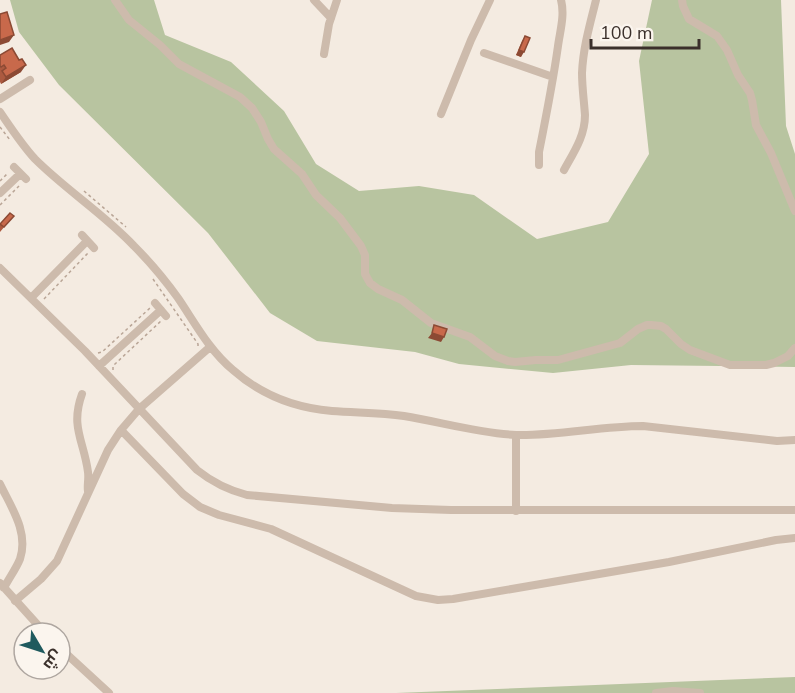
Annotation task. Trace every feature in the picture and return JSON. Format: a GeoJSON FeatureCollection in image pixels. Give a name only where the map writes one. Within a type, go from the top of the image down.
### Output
{"type":"FeatureCollection","features":[{"type":"Feature","properties":{"kind":"street"},"geometry":{"type":"LineString","coordinates":[[115,0],[129,20],[179,64],[240,97],[252,108],[274,149],[302,174],[316,195],[340,218],[361,246],[365,255],[365,274],[370,284],[402,300],[431,322],[470,337],[495,357],[515,362],[558,360],[620,343],[642,327],[651,325],[666,329],[690,350],[734,366],[774,363],[788,356],[795,348]]}},
{"type":"Feature","properties":{"kind":"street"},"geometry":{"type":"LineString","coordinates":[[314,0],[331,18]]}},
{"type":"Feature","properties":{"kind":"street"},"geometry":{"type":"LineString","coordinates":[[324,54],[337,0]]}},
{"type":"Feature","properties":{"kind":"street"},"geometry":{"type":"LineString","coordinates":[[441,114],[490,0]]}},
{"type":"Feature","properties":{"kind":"street"},"geometry":{"type":"LineString","coordinates":[[539,165],[539,153],[563,12],[561,0]]}},
{"type":"Feature","properties":{"kind":"street"},"geometry":{"type":"LineString","coordinates":[[564,170],[578,145],[583,129],[584,60],[596,0]]}},
{"type":"Feature","properties":{"kind":"street"},"geometry":{"type":"LineString","coordinates":[[682,0],[689,19],[717,36],[727,50],[738,75],[750,93],[759,132],[771,153],[795,211]]}},
{"type":"Feature","properties":{"kind":"street"},"geometry":{"type":"LineString","coordinates":[[484,53],[553,77]]}},
{"type":"Feature","properties":{"kind":"street"},"geometry":{"type":"LineString","coordinates":[[0,99],[30,80]]}},
{"type":"Feature","properties":{"kind":"street"},"geometry":{"type":"LineString","coordinates":[[0,112],[36,159],[54,177],[116,227],[150,262],[210,347],[233,371],[275,397],[297,405],[334,411],[402,415],[516,435],[643,426],[777,441],[795,440]]}},
{"type":"Feature","properties":{"kind":"street"},"geometry":{"type":"LineString","coordinates":[[0,193],[20,173]]}},
{"type":"Feature","properties":{"kind":"street"},"geometry":{"type":"LineString","coordinates":[[31,298],[85,238],[94,248]]}},
{"type":"Feature","properties":{"kind":"street"},"geometry":{"type":"LineString","coordinates":[[0,268],[99,366],[196,470],[215,483],[236,492],[314,502],[451,510],[795,510]]}},
{"type":"Feature","properties":{"kind":"street"},"geometry":{"type":"LineString","coordinates":[[99,366],[160,310]]}},
{"type":"Feature","properties":{"kind":"street"},"geometry":{"type":"LineString","coordinates":[[15,601],[41,579],[57,561],[108,450],[121,430],[139,410],[210,347]]}},
{"type":"Feature","properties":{"kind":"street"},"geometry":{"type":"LineString","coordinates":[[82,394],[76,423],[88,472],[88,492]]}},
{"type":"Feature","properties":{"kind":"street"},"geometry":{"type":"LineString","coordinates":[[121,430],[183,494],[200,507],[225,517],[262,525],[416,596],[430,600],[453,599],[677,561],[795,538]]}},
{"type":"Feature","properties":{"kind":"street"},"geometry":{"type":"LineString","coordinates":[[516,435],[516,510]]}},
{"type":"Feature","properties":{"kind":"street"},"geometry":{"type":"LineString","coordinates":[[0,484],[18,521],[22,541],[19,561],[2,586],[34,621]]}},
{"type":"Feature","properties":{"kind":"street"},"geometry":{"type":"LineString","coordinates":[[72,659],[109,693]]}},
{"type":"Feature","properties":{"kind":"street"},"geometry":{"type":"LineString","coordinates":[[656,693],[673,691],[700,693]]}},
{"type":"Feature","properties":{"kind":"path"},"geometry":{"type":"LineString","coordinates":[[0,204],[20,173]]}},
{"type":"Feature","properties":{"kind":"path"},"geometry":{"type":"LineString","coordinates":[[78,186],[128,229]]}},
{"type":"Feature","properties":{"kind":"path"},"geometry":{"type":"LineString","coordinates":[[45,302],[46,295],[94,248]]}},
{"type":"Feature","properties":{"kind":"path"},"geometry":{"type":"LineString","coordinates":[[151,276],[198,344],[196,350]]}},
{"type":"Feature","properties":{"kind":"path"},"geometry":{"type":"LineString","coordinates":[[114,371],[113,366],[160,310],[164,295]]}},
{"type":"Feature","properties":{"kind":"path"},"geometry":{"type":"LineString","coordinates":[[96,352],[102,352],[160,310]]}},
{"type":"Feature","properties":{"kind":"green space"},"geometry":{"type":"Polygon","coordinates":[[[10,0],[154,0],[165,35],[231,62],[284,111],[316,164],[359,191],[419,186],[474,195],[537,239],[608,222],[649,154],[639,61],[652,0],[781,0],[786,126],[795,154],[795,367],[631,365],[553,373],[459,364],[415,352],[317,341],[270,313],[208,233],[59,85],[19,32],[10,0]]]}},
{"type":"Feature","properties":{"kind":"green space"},"geometry":{"type":"Polygon","coordinates":[[[795,677],[795,693],[396,693],[795,677]]]}},
{"type":"Feature","properties":{"kind":"building"},"geometry":{"type":"Polygon","coordinates":[[[7,12],[14,35],[0,40],[0,14],[7,12]]]}},
{"type":"Feature","properties":{"kind":"building"},"geometry":{"type":"Polygon","coordinates":[[[525,36],[530,38],[524,52],[519,50],[525,36]]]}},
{"type":"Feature","properties":{"kind":"building"},"geometry":{"type":"Polygon","coordinates":[[[12,48],[19,60],[22,59],[26,65],[6,77],[2,71],[6,68],[4,65],[0,66],[0,55],[12,48]]]}},
{"type":"Feature","properties":{"kind":"building"},"geometry":{"type":"Polygon","coordinates":[[[10,213],[14,216],[4,227],[0,224],[10,213]]]}},
{"type":"Feature","properties":{"kind":"building"},"geometry":{"type":"Polygon","coordinates":[[[434,325],[447,329],[444,337],[432,333],[434,325]]]}}]}
